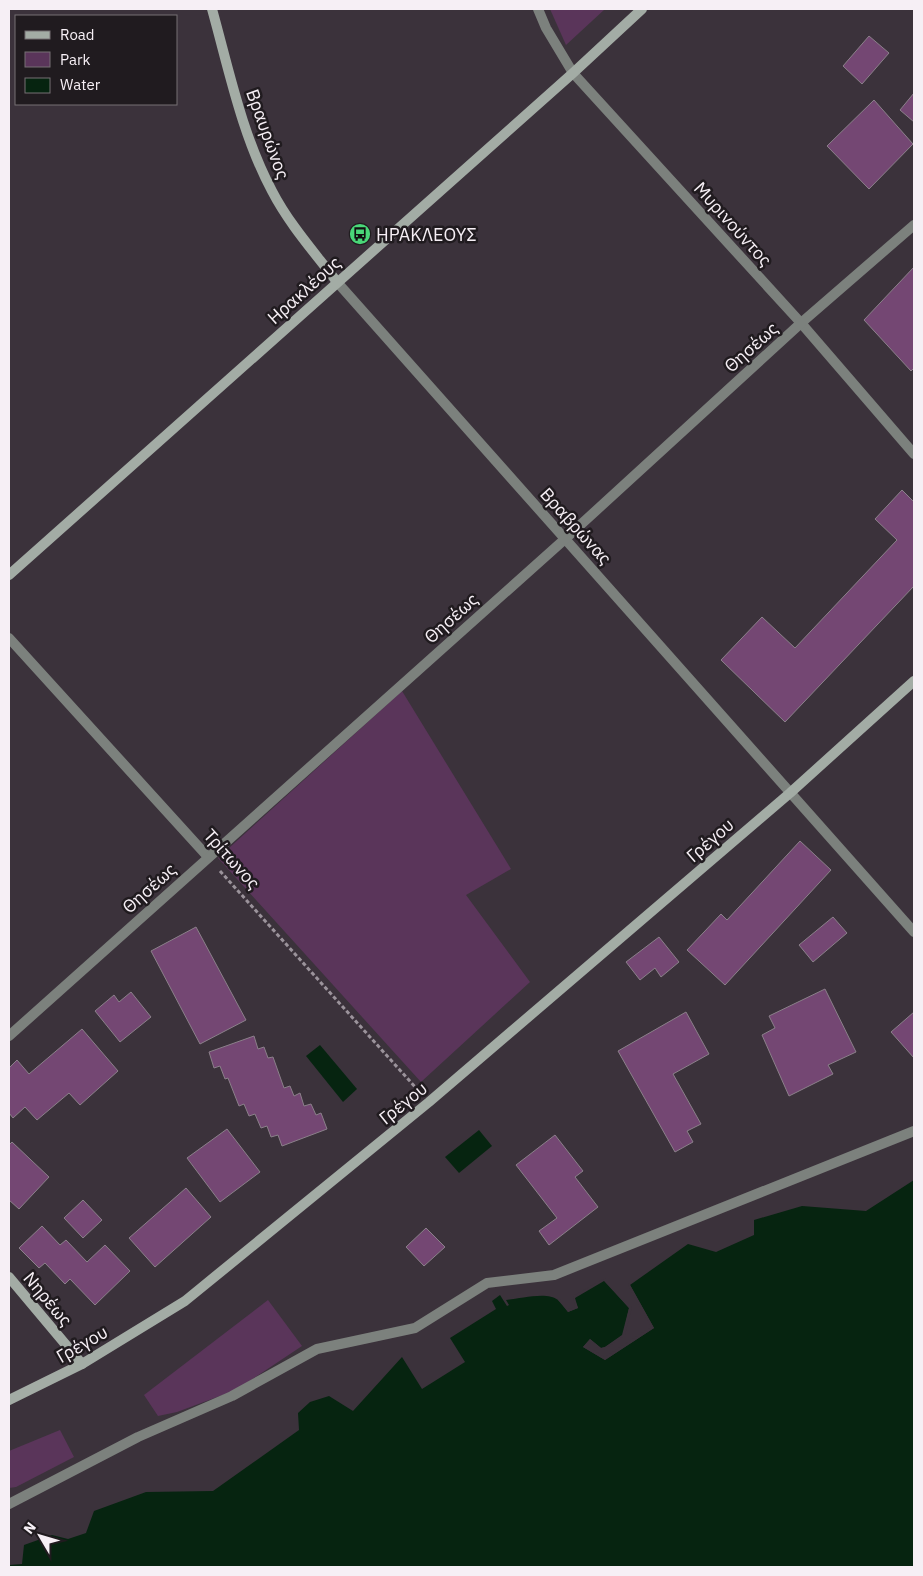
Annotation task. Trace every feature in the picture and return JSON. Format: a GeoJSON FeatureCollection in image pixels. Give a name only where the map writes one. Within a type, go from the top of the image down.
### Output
{"type":"FeatureCollection","features":[{"type":"Feature","properties":{"kind":"main road","name":"Βραυρώνος"},"geometry":{"type":"LineString","coordinates":[[212,9],[249,138],[272,191],[295,226],[337,282]]}},
{"type":"Feature","properties":{"kind":"main road","name":"Ηρακλέους"},"geometry":{"type":"LineString","coordinates":[[9,575],[573,73],[642,9]]}},
{"type":"Feature","properties":{"kind":"main road","name":"Γρέγου"},"geometry":{"type":"LineString","coordinates":[[9,1400],[82,1364],[185,1301],[429,1102],[790,792],[914,681]]}},
{"type":"Feature","properties":{"kind":"main road","name":"Νηρέως"},"geometry":{"type":"LineString","coordinates":[[9,1277],[82,1364]]}},
{"type":"Feature","properties":{"kind":"street","name":"Μυρινούντος"},"geometry":{"type":"LineString","coordinates":[[538,9],[546,28],[573,73],[801,323],[914,454]]}},
{"type":"Feature","properties":{"kind":"street","name":"Θησέως"},"geometry":{"type":"LineString","coordinates":[[9,1036],[565,539],[801,323],[914,224]]}},
{"type":"Feature","properties":{"kind":"street","name":"Βραβρώνας"},"geometry":{"type":"LineString","coordinates":[[337,282],[914,932]]}},
{"type":"Feature","properties":{"kind":"street","name":"Τρίτωνος"},"geometry":{"type":"LineString","coordinates":[[9,638],[208,857]]}},
{"type":"Feature","properties":{"kind":"street"},"geometry":{"type":"LineString","coordinates":[[9,1504],[138,1437],[232,1396],[317,1349],[415,1328],[487,1283],[554,1275],[914,1131]]}},
{"type":"Feature","properties":{"kind":"path","name":"Τρίτωνος"},"geometry":{"type":"LineString","coordinates":[[208,857],[429,1102]]}},
{"type":"Feature","properties":{"kind":"green space"},"geometry":{"type":"Polygon","coordinates":[[[550,9],[605,9],[566,45],[550,9]]]}},
{"type":"Feature","properties":{"kind":"green space"},"geometry":{"type":"Polygon","coordinates":[[[402,691],[511,869],[466,895],[530,982],[421,1082],[218,858],[402,691]]]}},
{"type":"Feature","properties":{"kind":"green space"},"geometry":{"type":"Polygon","coordinates":[[[268,1300],[302,1346],[236,1390],[177,1412],[158,1416],[144,1395],[268,1300]]]}},
{"type":"Feature","properties":{"kind":"green space"},"geometry":{"type":"Polygon","coordinates":[[[60,1430],[74,1457],[16,1487],[9,1488],[9,1451],[60,1430]]]}},
{"type":"Feature","properties":{"kind":"water"},"geometry":{"type":"Polygon","coordinates":[[[320,1045],[357,1089],[343,1102],[306,1056],[320,1045]]]}},
{"type":"Feature","properties":{"kind":"water"},"geometry":{"type":"Polygon","coordinates":[[[479,1130],[492,1146],[459,1173],[445,1157],[479,1130]]]}},
{"type":"Feature","properties":{"kind":"water"},"geometry":{"type":"Polygon","coordinates":[[[914,1180],[914,1567],[9,1567],[9,1565],[22,1564],[24,1545],[52,1535],[68,1539],[86,1533],[94,1511],[146,1492],[213,1491],[299,1430],[298,1413],[310,1402],[329,1396],[353,1411],[402,1357],[422,1389],[465,1362],[450,1338],[496,1309],[492,1301],[500,1295],[507,1306],[509,1305],[506,1300],[533,1296],[553,1297],[568,1312],[578,1308],[574,1298],[604,1280],[629,1308],[623,1335],[605,1347],[601,1348],[590,1339],[583,1347],[605,1360],[654,1328],[630,1285],[688,1244],[716,1252],[754,1235],[754,1220],[802,1206],[866,1211],[914,1180]]]}},
{"type":"Feature","properties":{"kind":"pier"},"geometry":{"type":"Polygon","coordinates":[[[605,1278],[632,1307],[625,1335],[605,1349],[600,1350],[591,1342],[587,1346],[605,1357],[651,1327],[628,1286],[629,1283],[654,1328],[605,1360],[583,1347],[590,1339],[601,1348],[605,1347],[622,1335],[629,1308],[604,1281],[575,1298],[578,1308],[568,1312],[558,1300],[560,1299],[569,1309],[575,1307],[573,1296],[605,1278]]]}},
{"type":"Feature","properties":{"kind":"building"},"geometry":{"type":"Polygon","coordinates":[[[869,36],[889,53],[862,84],[843,66],[869,36]]]}},
{"type":"Feature","properties":{"kind":"building"},"geometry":{"type":"Polygon","coordinates":[[[914,93],[914,122],[900,110],[914,93]]]}},
{"type":"Feature","properties":{"kind":"building"},"geometry":{"type":"Polygon","coordinates":[[[874,100],[913,144],[869,189],[827,146],[874,100]]]}},
{"type":"Feature","properties":{"kind":"building"},"geometry":{"type":"Polygon","coordinates":[[[914,267],[914,368],[911,371],[864,320],[914,267]]]}},
{"type":"Feature","properties":{"kind":"building"},"geometry":{"type":"Polygon","coordinates":[[[902,490],[914,502],[914,586],[785,722],[721,660],[762,617],[795,648],[897,540],[875,519],[902,490]]]}},
{"type":"Feature","properties":{"kind":"building"},"geometry":{"type":"Polygon","coordinates":[[[800,841],[831,870],[725,985],[687,950],[721,914],[727,920],[800,841]]]}},
{"type":"Feature","properties":{"kind":"building"},"geometry":{"type":"Polygon","coordinates":[[[833,917],[847,933],[813,962],[799,945],[833,917]]]}},
{"type":"Feature","properties":{"kind":"building"},"geometry":{"type":"Polygon","coordinates":[[[196,927],[246,1020],[200,1044],[151,951],[196,927]]]}},
{"type":"Feature","properties":{"kind":"building"},"geometry":{"type":"Polygon","coordinates":[[[659,937],[679,962],[661,977],[655,968],[640,980],[626,962],[659,937]]]}},
{"type":"Feature","properties":{"kind":"building"},"geometry":{"type":"Polygon","coordinates":[[[825,989],[856,1052],[828,1065],[833,1074],[789,1096],[762,1035],[775,1028],[769,1016],[825,989]]]}},
{"type":"Feature","properties":{"kind":"building"},"geometry":{"type":"Polygon","coordinates":[[[131,992],[151,1017],[120,1042],[95,1011],[114,995],[119,1002],[131,992]]]}},
{"type":"Feature","properties":{"kind":"building"},"geometry":{"type":"Polygon","coordinates":[[[686,1012],[709,1054],[673,1074],[701,1124],[687,1131],[693,1142],[675,1152],[618,1051],[686,1012]]]}},
{"type":"Feature","properties":{"kind":"building"},"geometry":{"type":"Polygon","coordinates":[[[914,1012],[914,1058],[891,1032],[914,1012]]]}},
{"type":"Feature","properties":{"kind":"building"},"geometry":{"type":"Polygon","coordinates":[[[82,1029],[118,1071],[80,1105],[69,1093],[37,1120],[25,1107],[13,1118],[9,1113],[9,1068],[17,1060],[29,1074],[82,1029]]]}},
{"type":"Feature","properties":{"kind":"building"},"geometry":{"type":"Polygon","coordinates":[[[254,1036],[258,1049],[264,1047],[268,1058],[273,1057],[284,1088],[290,1086],[294,1096],[300,1093],[304,1106],[311,1104],[316,1115],[321,1113],[327,1129],[282,1146],[278,1135],[271,1137],[267,1126],[261,1128],[255,1114],[249,1116],[244,1104],[239,1106],[228,1078],[225,1079],[220,1066],[214,1068],[209,1052],[254,1036]]]}},
{"type":"Feature","properties":{"kind":"building"},"geometry":{"type":"Polygon","coordinates":[[[227,1129],[260,1172],[220,1202],[187,1158],[227,1129]]]}},
{"type":"Feature","properties":{"kind":"building"},"geometry":{"type":"Polygon","coordinates":[[[555,1135],[583,1171],[575,1177],[598,1207],[549,1245],[539,1231],[557,1218],[516,1165],[555,1135]]]}},
{"type":"Feature","properties":{"kind":"building"},"geometry":{"type":"Polygon","coordinates":[[[12,1142],[49,1177],[19,1209],[9,1200],[9,1145],[12,1142]]]}},
{"type":"Feature","properties":{"kind":"building"},"geometry":{"type":"Polygon","coordinates":[[[186,1188],[211,1217],[155,1267],[129,1238],[186,1188]]]}},
{"type":"Feature","properties":{"kind":"building"},"geometry":{"type":"Polygon","coordinates":[[[83,1200],[102,1220],[83,1238],[64,1218],[83,1200]]]}},
{"type":"Feature","properties":{"kind":"building"},"geometry":{"type":"Polygon","coordinates":[[[42,1226],[60,1245],[66,1240],[87,1262],[105,1245],[130,1271],[95,1305],[70,1279],[65,1284],[45,1263],[39,1268],[19,1248],[42,1226]]]}},
{"type":"Feature","properties":{"kind":"building"},"geometry":{"type":"Polygon","coordinates":[[[426,1228],[445,1247],[424,1266],[406,1247],[426,1228]]]}},
{"type":"Feature","properties":{"kind":"place","name":"ΗΡΑΚΛΕΟΥΣ"},"geometry":{"type":"Point","coordinates":[360,234]}}]}
